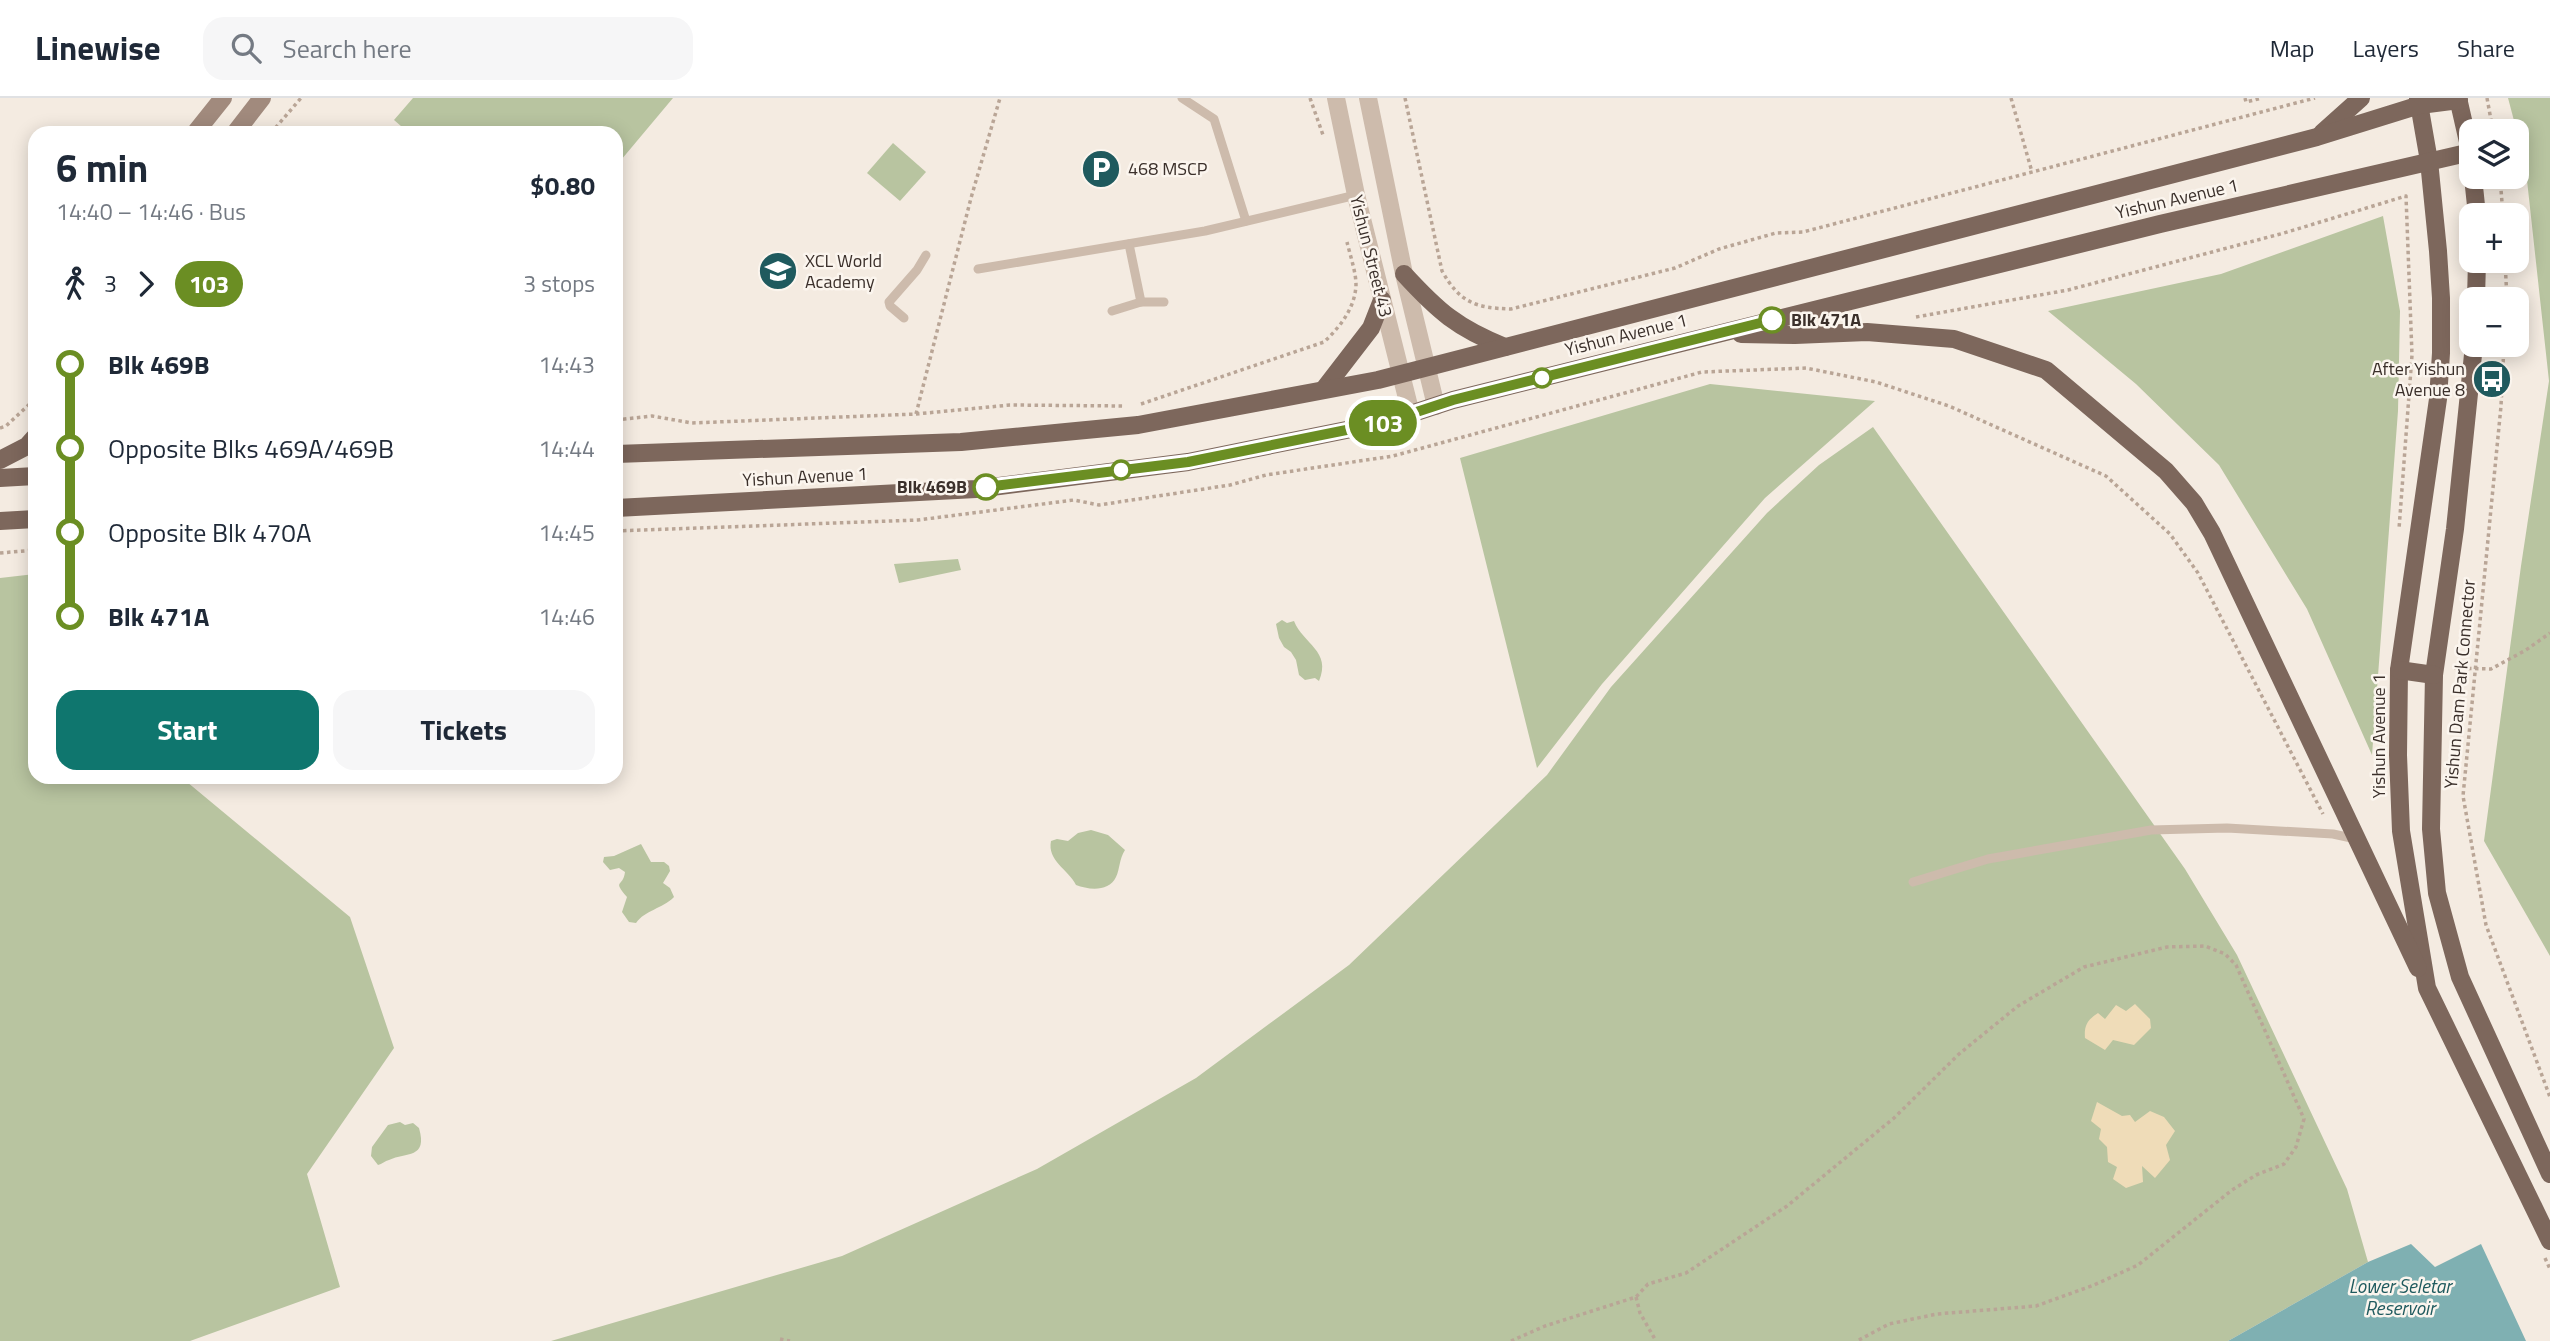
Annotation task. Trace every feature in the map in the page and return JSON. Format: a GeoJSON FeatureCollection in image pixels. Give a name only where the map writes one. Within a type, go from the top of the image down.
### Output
{"type":"FeatureCollection","features":[{"type":"Feature","properties":{"kind":"main road"},"geometry":{"type":"LineString","coordinates":[[201,126],[223,98]]}},
{"type":"Feature","properties":{"kind":"main road"},"geometry":{"type":"LineString","coordinates":[[240,126],[262,98]]}},
{"type":"Feature","properties":{"kind":"main road"},"geometry":{"type":"LineString","coordinates":[[2317,137],[2361,98]]}},
{"type":"Feature","properties":{"kind":"main road","name":"Yishun Avenue 1"},"geometry":{"type":"LineString","coordinates":[[623,454],[961,442],[1138,425],[1378,380],[2317,137],[2419,101],[2458,99],[2463,119]]}},
{"type":"Feature","properties":{"kind":"main road","name":"Yishun Avenue 1"},"geometry":{"type":"LineString","coordinates":[[2419,101],[2429,161],[2441,298],[2441,353],[2438,399],[2399,670],[2401,831],[2427,988],[2547,1249]]}},
{"type":"Feature","properties":{"kind":"main road","name":"Yishun Avenue 1"},"geometry":{"type":"LineString","coordinates":[[623,508],[976,489],[1188,462],[1386,422],[1436,406],[2121,233],[2459,156]]}},
{"type":"Feature","properties":{"kind":"main road"},"geometry":{"type":"LineString","coordinates":[[1404,274],[1432,304],[1453,321],[1472,334],[1505,347]]}},
{"type":"Feature","properties":{"kind":"main road"},"geometry":{"type":"LineString","coordinates":[[1324,389],[1371,328],[1382,300]]}},
{"type":"Feature","properties":{"kind":"main road"},"geometry":{"type":"LineString","coordinates":[[1720,333],[1795,335],[1867,332],[1954,339],[2046,370],[2166,471],[2194,503],[2212,533],[2359,839],[2427,988]]}},
{"type":"Feature","properties":{"kind":"main road"},"geometry":{"type":"LineString","coordinates":[[2473,357],[2455,529],[2434,671],[2431,829],[2437,893],[2460,977],[2550,1174]]}},
{"type":"Feature","properties":{"kind":"main road"},"geometry":{"type":"LineString","coordinates":[[0,460],[28,445]]}},
{"type":"Feature","properties":{"kind":"main road"},"geometry":{"type":"LineString","coordinates":[[0,478],[28,476]]}},
{"type":"Feature","properties":{"kind":"main road"},"geometry":{"type":"LineString","coordinates":[[0,521],[28,519]]}},
{"type":"Feature","properties":{"kind":"main road"},"geometry":{"type":"LineString","coordinates":[[2399,670],[2434,671]]}},
{"type":"Feature","properties":{"kind":"street","name":"Yishun Street 43"},"geometry":{"type":"LineString","coordinates":[[1336,98],[1356,195],[1411,414]]}},
{"type":"Feature","properties":{"kind":"street","name":"Yishun Street 43"},"geometry":{"type":"LineString","coordinates":[[1368,99],[1404,274],[1436,406]]}},
{"type":"Feature","properties":{"kind":"lane"},"geometry":{"type":"LineString","coordinates":[[1182,98],[1213,119],[1246,222]]}},
{"type":"Feature","properties":{"kind":"lane"},"geometry":{"type":"LineString","coordinates":[[978,269],[1246,222],[1356,195]]}},
{"type":"Feature","properties":{"kind":"lane"},"geometry":{"type":"LineString","coordinates":[[1129,244],[1141,302]]}},
{"type":"Feature","properties":{"kind":"lane"},"geometry":{"type":"LineString","coordinates":[[904,318],[889,302],[917,270],[926,255]]}},
{"type":"Feature","properties":{"kind":"lane"},"geometry":{"type":"LineString","coordinates":[[1112,311],[1141,302],[1164,302]]}},
{"type":"Feature","properties":{"kind":"lane"},"geometry":{"type":"LineString","coordinates":[[1913,882],[1988,859],[2151,831],[2227,828],[2333,834],[2359,839]]}},
{"type":"Feature","properties":{"kind":"path"},"geometry":{"type":"LineString","coordinates":[[277,126],[301,98]]}},
{"type":"Feature","properties":{"kind":"path"},"geometry":{"type":"LineString","coordinates":[[916,414],[971,198],[1000,98]]}},
{"type":"Feature","properties":{"kind":"path"},"geometry":{"type":"LineString","coordinates":[[1405,98],[1442,271],[1452,290],[1467,301],[1489,308],[1511,309],[1675,268],[1719,249],[1776,233],[1803,232],[2315,98]]}},
{"type":"Feature","properties":{"kind":"path"},"geometry":{"type":"LineString","coordinates":[[2011,98],[2032,172]]}},
{"type":"Feature","properties":{"kind":"path"},"geometry":{"type":"LineString","coordinates":[[2245,98],[2246,102],[2262,98]]}},
{"type":"Feature","properties":{"kind":"path"},"geometry":{"type":"LineString","coordinates":[[2487,98],[2491,119]]}},
{"type":"Feature","properties":{"kind":"path"},"geometry":{"type":"LineString","coordinates":[[1912,318],[2067,290],[2284,233],[2406,196],[2412,355],[2399,530]]}},
{"type":"Feature","properties":{"kind":"path"},"geometry":{"type":"LineString","coordinates":[[623,419],[652,416],[692,423],[916,414],[1010,405],[1134,406],[1324,342],[1340,327]]}},
{"type":"Feature","properties":{"kind":"path","name":"Yishun Dam Park Connector"},"geometry":{"type":"LineString","coordinates":[[2503,357],[2463,796],[2486,925],[2550,1097]]}},
{"type":"Feature","properties":{"kind":"path"},"geometry":{"type":"LineString","coordinates":[[1393,456],[1702,372],[1806,369],[1876,382],[1949,405],[2106,476],[2170,534],[2198,572],[2333,834]]}},
{"type":"Feature","properties":{"kind":"path"},"geometry":{"type":"LineString","coordinates":[[0,428],[28,406]]}},
{"type":"Feature","properties":{"kind":"path"},"geometry":{"type":"LineString","coordinates":[[20,414],[27,418]]}},
{"type":"Feature","properties":{"kind":"path"},"geometry":{"type":"LineString","coordinates":[[0,553],[28,551]]}},
{"type":"Feature","properties":{"kind":"path"},"geometry":{"type":"LineString","coordinates":[[2434,671],[2491,669],[2550,633]]}},
{"type":"Feature","properties":{"kind":"path"},"geometry":{"type":"LineString","coordinates":[[1511,1341],[1545,1326],[1636,1297],[1648,1284],[1686,1273],[1787,1206],[1894,1118],[1959,1054],[2029,999],[2084,967],[2167,947],[2205,946],[2225,954],[2236,965],[2305,1119],[2296,1147],[2284,1164],[2256,1175],[2232,1190],[2138,1265],[2094,1285],[2036,1306],[1937,1314],[1889,1324],[1857,1341]]}},
{"type":"Feature","properties":{"kind":"path"},"geometry":{"type":"LineString","coordinates":[[2547,1249],[2550,1269]]}},
{"type":"Feature","properties":{"kind":"path"},"geometry":{"type":"LineString","coordinates":[[1636,1297],[1640,1313],[1656,1341]]}},
{"type":"Feature","properties":{"kind":"path"},"geometry":{"type":"LineString","coordinates":[[780,1339],[790,1341]]}},
{"type":"Feature","properties":{"kind":"green space"},"geometry":{"type":"Polygon","coordinates":[[[413,98],[673,98],[623,158],[623,126],[401,126],[394,120],[413,98]]]}},
{"type":"Feature","properties":{"kind":"green space"},"geometry":{"type":"Polygon","coordinates":[[[2508,98],[2550,98],[2550,956],[2484,841],[2549,381],[2528,189],[2529,119],[2514,119],[2508,98]]]}},
{"type":"Feature","properties":{"kind":"green space"},"geometry":{"type":"Polygon","coordinates":[[[893,143],[926,172],[900,201],[867,173],[893,143]]]}},
{"type":"Feature","properties":{"kind":"green space"},"geometry":{"type":"Polygon","coordinates":[[[2383,216],[2400,311],[2398,411],[2372,755],[2307,609],[2219,465],[2136,384],[2048,311],[2221,274],[2383,216]]]}},
{"type":"Feature","properties":{"kind":"green space"},"geometry":{"type":"Polygon","coordinates":[[[1710,384],[1875,401],[1765,498],[1602,684],[1537,768],[1460,458],[1710,384]]]}},
{"type":"Feature","properties":{"kind":"green space"},"geometry":{"type":"Polygon","coordinates":[[[1873,427],[2185,869],[2237,955],[2347,1189],[2368,1262],[2228,1341],[551,1341],[842,1256],[1037,1169],[1196,1078],[1349,965],[1547,775],[1611,687],[1767,513],[1819,465],[1873,427]]]}},
{"type":"Feature","properties":{"kind":"green space"},"geometry":{"type":"Polygon","coordinates":[[[958,559],[961,570],[899,583],[894,564],[958,559]]]}},
{"type":"Feature","properties":{"kind":"green space"},"geometry":{"type":"Polygon","coordinates":[[[28,575],[28,784],[189,784],[350,917],[394,1048],[307,1174],[340,1287],[190,1341],[0,1341],[0,578],[28,575]]]}},
{"type":"Feature","properties":{"kind":"green space"},"geometry":{"type":"Polygon","coordinates":[[[1282,620],[1287,623],[1294,621],[1315,648],[1322,662],[1319,681],[1315,678],[1305,680],[1299,675],[1296,660],[1279,638],[1276,624],[1282,620]]]}},
{"type":"Feature","properties":{"kind":"green space"},"geometry":{"type":"Polygon","coordinates":[[[1091,830],[1108,835],[1125,850],[1113,882],[1104,887],[1087,888],[1076,885],[1052,854],[1051,841],[1068,841],[1078,833],[1091,830]]]}},
{"type":"Feature","properties":{"kind":"green space"},"geometry":{"type":"Polygon","coordinates":[[[641,844],[651,862],[664,862],[669,866],[670,871],[663,883],[670,888],[674,897],[636,923],[629,922],[622,912],[627,897],[619,885],[625,872],[619,868],[610,870],[603,862],[604,857],[614,856],[641,844]]]}},
{"type":"Feature","properties":{"kind":"green space"},"geometry":{"type":"Polygon","coordinates":[[[400,1122],[405,1125],[413,1123],[419,1128],[421,1138],[418,1150],[378,1165],[371,1156],[372,1147],[388,1125],[400,1122]]]}},
{"type":"Feature","properties":{"kind":"sand"},"geometry":{"type":"Polygon","coordinates":[[[2135,1004],[2150,1019],[2151,1028],[2134,1045],[2113,1040],[2105,1050],[2085,1038],[2087,1024],[2098,1013],[2105,1019],[2116,1005],[2126,1011],[2135,1004]]]}},
{"type":"Feature","properties":{"kind":"sand"},"geometry":{"type":"Polygon","coordinates":[[[2097,1102],[2122,1116],[2130,1115],[2135,1122],[2150,1111],[2164,1117],[2175,1131],[2166,1145],[2170,1160],[2155,1178],[2142,1166],[2143,1182],[2126,1188],[2113,1179],[2117,1167],[2108,1162],[2107,1147],[2099,1139],[2101,1129],[2091,1121],[2097,1102]]]}},
{"type":"Feature","properties":{"kind":"water","name":"Lower Seletar Reservoir"},"geometry":{"type":"Polygon","coordinates":[[[2411,1244],[2435,1267],[2481,1244],[2526,1341],[2228,1341],[2368,1262],[2411,1244]]]}},
{"type":"Feature","properties":{"kind":"bus line","name":"103"},"geometry":{"type":"LineString","coordinates":[[986,487],[1188,462],[1386,422],[1453,400],[1772,320]]}},
{"type":"Feature","properties":{"kind":"place","name":"468 MSCP"},"geometry":{"type":"Point","coordinates":[1101,169]}},
{"type":"Feature","properties":{"kind":"place","name":"XCL World Academy"},"geometry":{"type":"Point","coordinates":[778,271]}},
{"type":"Feature","properties":{"kind":"place","name":"Blk 471A"},"geometry":{"type":"Point","coordinates":[1772,320]}},
{"type":"Feature","properties":{"kind":"place","name":"After Yishun Avenue 8"},"geometry":{"type":"Point","coordinates":[2492,379]}},
{"type":"Feature","properties":{"kind":"place","name":"Blk 469B"},"geometry":{"type":"Point","coordinates":[986,487]}}]}
